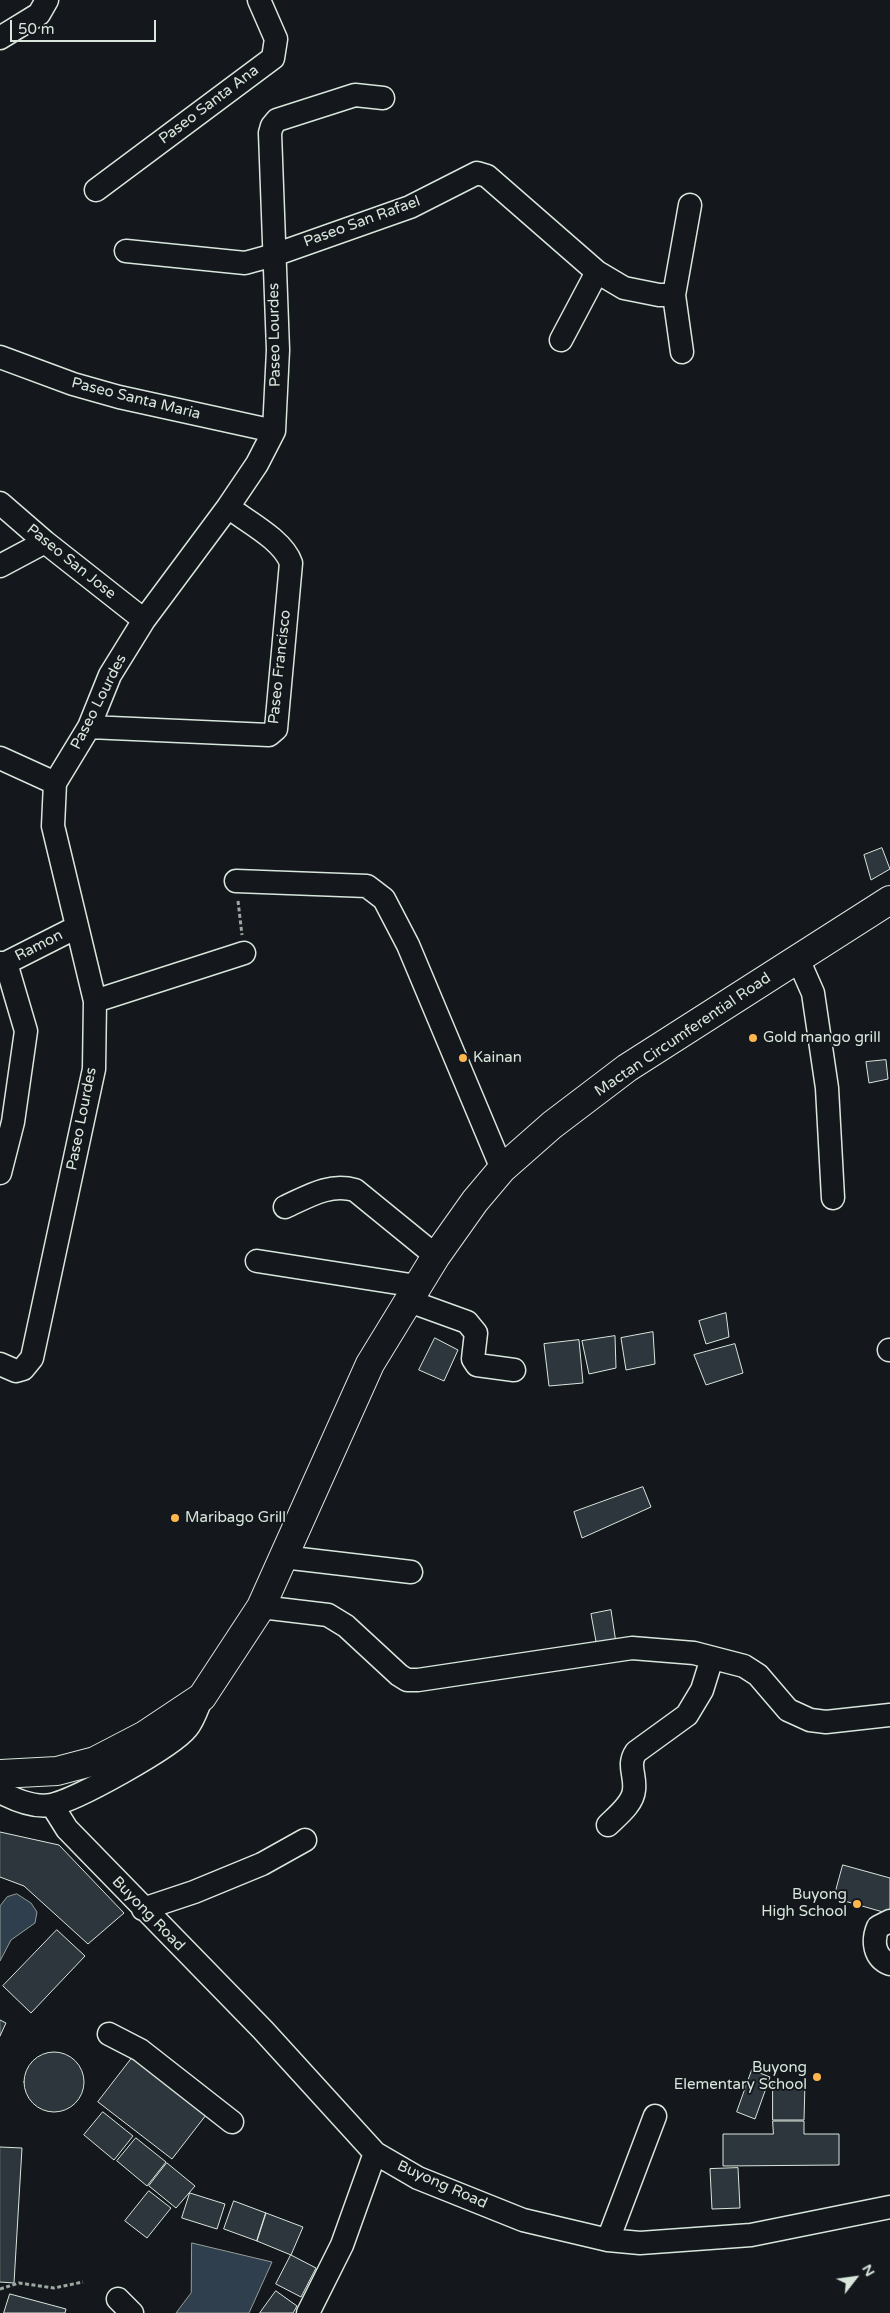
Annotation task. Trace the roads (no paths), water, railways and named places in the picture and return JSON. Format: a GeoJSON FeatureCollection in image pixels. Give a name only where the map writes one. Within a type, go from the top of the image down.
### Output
{"type":"FeatureCollection","features":[{"type":"Feature","properties":{"kind":"main road","name":"Mactan Circumferential Road"},"geometry":{"type":"LineString","coordinates":[[0,1774],[58,1771],[95,1761],[145,1736],[202,1697],[261,1607],[370,1364],[436,1256],[474,1201],[502,1170],[552,1125],[628,1068],[890,900]]}},
{"type":"Feature","properties":{"kind":"street"},"geometry":{"type":"LineString","coordinates":[[0,38],[40,14],[47,0]]}},
{"type":"Feature","properties":{"kind":"street","name":"Paseo Santa Ana"},"geometry":{"type":"LineString","coordinates":[[96,190],[272,58],[276,39],[259,0]]}},
{"type":"Feature","properties":{"kind":"street","name":"Paseo Lourdes"},"geometry":{"type":"LineString","coordinates":[[0,1364],[16,1371],[23,1368],[32,1358],[94,1069],[95,1001],[53,826],[55,783],[89,727],[110,675],[144,620],[228,507],[257,464],[274,431],[278,350],[270,133],[272,126],[277,120],[355,95],[383,98]]}},
{"type":"Feature","properties":{"kind":"street","name":"Paseo San Rafael"},"geometry":{"type":"LineString","coordinates":[[126,251],[245,263],[274,255],[410,207],[477,173],[487,176],[597,272],[624,288],[659,295],[674,294]]}},
{"type":"Feature","properties":{"kind":"street"},"geometry":{"type":"LineString","coordinates":[[682,352],[674,294],[690,205]]}},
{"type":"Feature","properties":{"kind":"street"},"geometry":{"type":"LineString","coordinates":[[561,340],[597,272]]}},
{"type":"Feature","properties":{"kind":"street","name":"Paseo Santa Maria"},"geometry":{"type":"LineString","coordinates":[[0,357],[73,384],[119,397],[274,431]]}},
{"type":"Feature","properties":{"kind":"street","name":"Paseo San Jose"},"geometry":{"type":"LineString","coordinates":[[0,503],[44,542],[144,620]]}},
{"type":"Feature","properties":{"kind":"street","name":"Paseo Francisco"},"geometry":{"type":"LineString","coordinates":[[89,727],[269,735],[276,729],[291,563],[288,553],[280,545],[228,507]]}},
{"type":"Feature","properties":{"kind":"street"},"geometry":{"type":"LineString","coordinates":[[0,566],[44,542]]}},
{"type":"Feature","properties":{"kind":"street"},"geometry":{"type":"LineString","coordinates":[[0,758],[55,783]]}},
{"type":"Feature","properties":{"kind":"street"},"geometry":{"type":"LineString","coordinates":[[236,881],[367,886],[384,899],[408,946],[502,1170]]}},
{"type":"Feature","properties":{"kind":"street","name":"Ramon"},"geometry":{"type":"LineString","coordinates":[[3,963],[77,927]]}},
{"type":"Feature","properties":{"kind":"street"},"geometry":{"type":"LineString","coordinates":[[95,1001],[244,953]]}},
{"type":"Feature","properties":{"kind":"street"},"geometry":{"type":"LineString","coordinates":[[798,959],[814,993],[827,1088],[833,1198]]}},
{"type":"Feature","properties":{"kind":"street"},"geometry":{"type":"LineString","coordinates":[[0,1173],[13,1122],[26,1031],[3,963]]}},
{"type":"Feature","properties":{"kind":"street"},"geometry":{"type":"LineString","coordinates":[[285,1207],[329,1188],[342,1187],[355,1190],[436,1256]]}},
{"type":"Feature","properties":{"kind":"street"},"geometry":{"type":"LineString","coordinates":[[257,1261],[413,1293],[467,1322],[476,1333],[473,1359],[477,1365],[514,1370]]}},
{"type":"Feature","properties":{"kind":"street"},"geometry":{"type":"LineString","coordinates":[[283,1558],[411,1572]]}},
{"type":"Feature","properties":{"kind":"street"},"geometry":{"type":"LineString","coordinates":[[261,1607],[328,1615],[346,1626],[399,1675],[407,1680],[418,1680],[632,1648],[694,1653],[744,1666],[758,1675],[788,1710],[810,1720],[826,1722],[890,1716]]}},
{"type":"Feature","properties":{"kind":"street"},"geometry":{"type":"LineString","coordinates":[[608,1825],[626,1807],[634,1791],[632,1759],[636,1752],[687,1715],[702,1690],[712,1658]]}},
{"type":"Feature","properties":{"kind":"street"},"geometry":{"type":"LineString","coordinates":[[0,1792],[14,1800],[32,1804],[52,1805],[104,1781],[160,1750],[188,1728],[202,1697]]}},
{"type":"Feature","properties":{"kind":"street","name":"Buyong Road"},"geometry":{"type":"LineString","coordinates":[[52,1805],[67,1829],[263,2030],[375,2153],[418,2178],[523,2220],[608,2240],[640,2243],[751,2235],[890,2207]]}},
{"type":"Feature","properties":{"kind":"street"},"geometry":{"type":"LineString","coordinates":[[143,1909],[194,1892],[262,1864],[305,1840]]}},
{"type":"Feature","properties":{"kind":"street"},"geometry":{"type":"LineString","coordinates":[[890,1921],[878,1927],[875,1934],[875,1950],[878,1956],[890,1964]]}},
{"type":"Feature","properties":{"kind":"street"},"geometry":{"type":"LineString","coordinates":[[109,2034],[140,2050],[232,2122]]}},
{"type":"Feature","properties":{"kind":"street"},"geometry":{"type":"LineString","coordinates":[[608,2240],[655,2116]]}},
{"type":"Feature","properties":{"kind":"street"},"geometry":{"type":"LineString","coordinates":[[308,2313],[342,2245],[375,2153]]}},
{"type":"Feature","properties":{"kind":"water"},"geometry":{"type":"Polygon","coordinates":[[[17,1894],[31,1903],[37,1912],[35,1923],[11,1940],[0,1961],[0,1906],[7,1897],[17,1894]]]}},
{"type":"Feature","properties":{"kind":"water"},"geometry":{"type":"Polygon","coordinates":[[[192,2243],[272,2262],[249,2313],[176,2313],[191,2293],[192,2243]]]}},
{"type":"Feature","properties":{"kind":"place","name":"Gold mango grill"},"geometry":{"type":"Point","coordinates":[753,1038]}},
{"type":"Feature","properties":{"kind":"place","name":"Kainan"},"geometry":{"type":"Point","coordinates":[463,1058]}},
{"type":"Feature","properties":{"kind":"place","name":"Maribago Grill"},"geometry":{"type":"Point","coordinates":[175,1518]}},
{"type":"Feature","properties":{"kind":"place","name":"Buyong High School"},"geometry":{"type":"Point","coordinates":[857,1904]}},
{"type":"Feature","properties":{"kind":"place","name":"Buyong Elementary School"},"geometry":{"type":"Point","coordinates":[817,2077]}}]}
